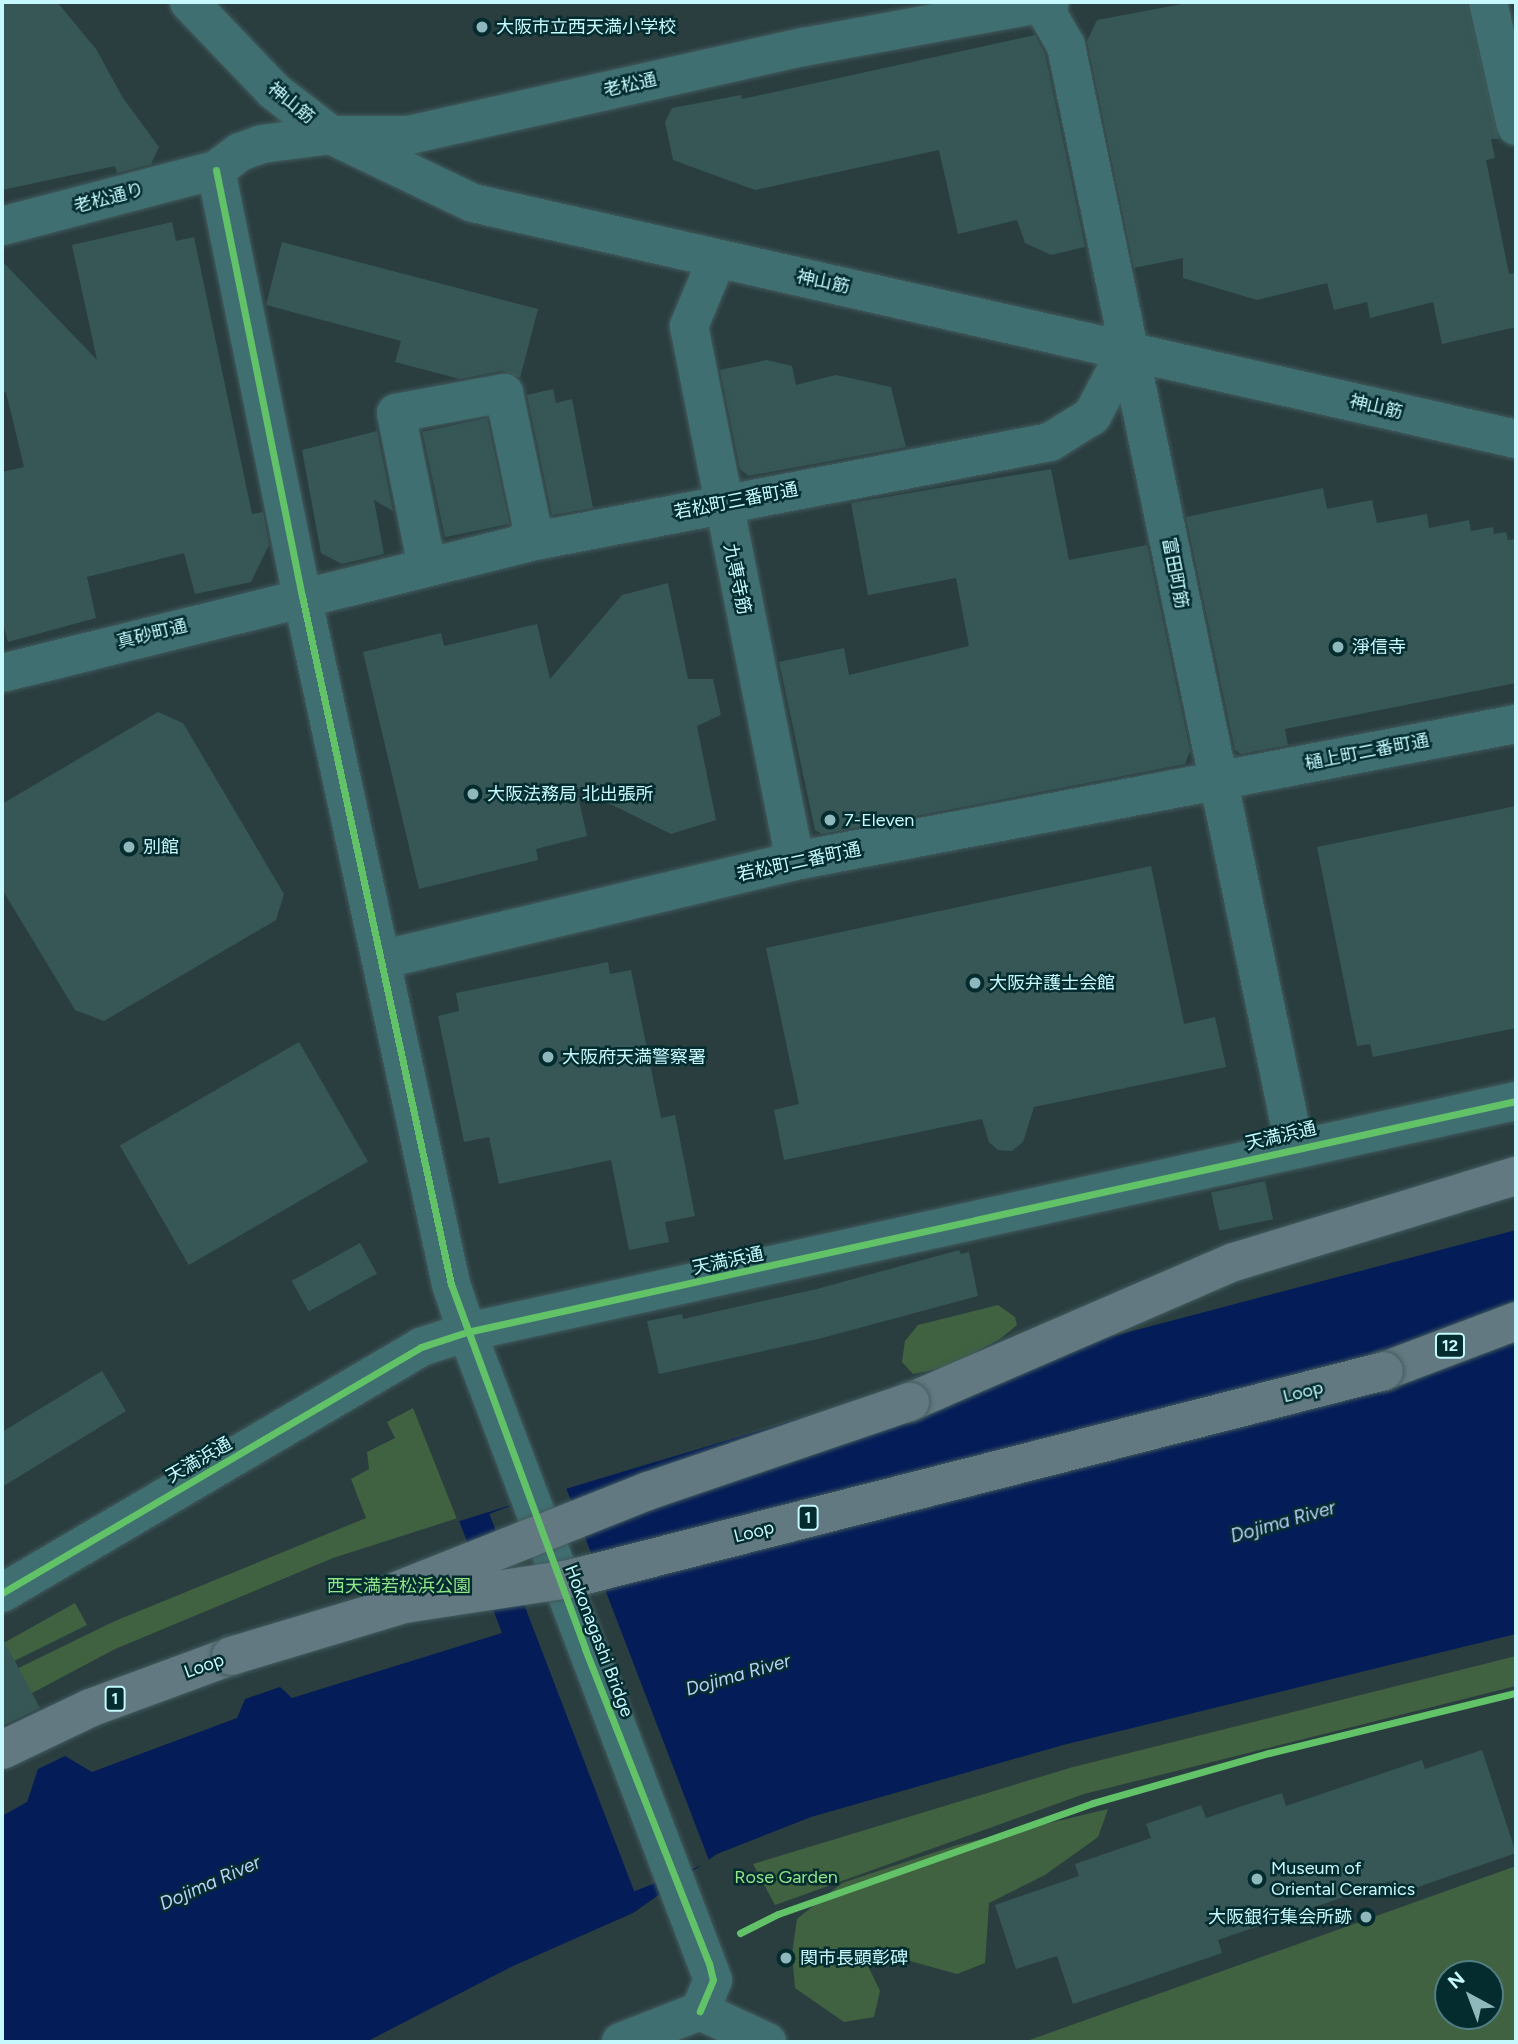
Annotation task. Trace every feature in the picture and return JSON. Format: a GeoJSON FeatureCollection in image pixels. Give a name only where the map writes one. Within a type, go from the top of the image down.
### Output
{"type":"FeatureCollection","features":[{"type":"Feature","properties":{"kind":"highway","name":"1"},"geometry":{"type":"LineString","coordinates":[[231,1656],[648,1491],[975,1377],[1234,1262],[1516,1176]]}},
{"type":"Feature","properties":{"kind":"highway","name":"12"},"geometry":{"type":"LineString","coordinates":[[1384,1371],[1516,1321]]}},
{"type":"Feature","properties":{"kind":"highway","name":"Loop"},"geometry":{"type":"LineString","coordinates":[[2,1751],[90,1708],[231,1656],[404,1604],[570,1579],[1384,1371],[1516,1342]]}},
{"type":"Feature","properties":{"kind":"street","name":"神山筋"},"geometry":{"type":"LineString","coordinates":[[189,2],[274,91],[331,135],[473,203],[1516,439]]}},
{"type":"Feature","properties":{"kind":"street","name":"老松通"},"geometry":{"type":"LineString","coordinates":[[216,170],[240,152],[262,144],[331,135],[409,135],[804,47],[1044,2]]}},
{"type":"Feature","properties":{"kind":"street","name":"富田町筋"},"geometry":{"type":"LineString","coordinates":[[1044,2],[1066,46],[1295,1149]]}},
{"type":"Feature","properties":{"kind":"street"},"geometry":{"type":"LineString","coordinates":[[1488,2],[1516,126]]}},
{"type":"Feature","properties":{"kind":"street","name":"老松通り"},"geometry":{"type":"LineString","coordinates":[[2,226],[216,170]]}},
{"type":"Feature","properties":{"kind":"street","name":"Hokonagashi Bridge"},"geometry":{"type":"LineString","coordinates":[[216,170],[302,596],[384,959],[451,1284],[491,1397],[713,1980],[700,2011]]}},
{"type":"Feature","properties":{"kind":"street","name":"九専寺筋"},"geometry":{"type":"LineString","coordinates":[[717,259],[689,326],[721,504],[796,861]]}},
{"type":"Feature","properties":{"kind":"street","name":"若松町三番町通"},"geometry":{"type":"LineString","coordinates":[[302,596],[535,541],[1050,442],[1092,416],[1127,350]]}},
{"type":"Feature","properties":{"kind":"street"},"geometry":{"type":"LineString","coordinates":[[427,567],[396,414],[504,393],[535,541]]}},
{"type":"Feature","properties":{"kind":"street","name":"真砂町通"},"geometry":{"type":"LineString","coordinates":[[2,673],[302,596]]}},
{"type":"Feature","properties":{"kind":"street","name":"樋上町二番町通"},"geometry":{"type":"LineString","coordinates":[[1217,781],[1516,724]]}},
{"type":"Feature","properties":{"kind":"street","name":"若松町二番町通"},"geometry":{"type":"LineString","coordinates":[[384,959],[796,861],[1217,781]]}},
{"type":"Feature","properties":{"kind":"street","name":"天満浜通"},"geometry":{"type":"LineString","coordinates":[[2,1594],[421,1347],[467,1332],[1516,1101]]}},
{"type":"Feature","properties":{"kind":"street"},"geometry":{"type":"LineString","coordinates":[[621,2042],[700,2011],[767,2042]]}},
{"type":"Feature","properties":{"kind":"green space"},"geometry":{"type":"Polygon","coordinates":[[[998,1305],[1015,1317],[1017,1325],[1000,1339],[947,1367],[913,1374],[902,1362],[905,1341],[918,1325],[998,1305]]]}},
{"type":"Feature","properties":{"kind":"green space","name":"西天満若松浜公園"},"geometry":{"type":"Polygon","coordinates":[[[413,1408],[502,1633],[2,1816],[2,1676],[115,1621],[366,1518],[351,1479],[369,1469],[367,1452],[395,1438],[387,1422],[413,1408]]]}},
{"type":"Feature","properties":{"kind":"green space"},"geometry":{"type":"Polygon","coordinates":[[[75,1603],[87,1625],[2,1667],[2,1644],[75,1603]]]}},
{"type":"Feature","properties":{"kind":"green space","name":"Rose Garden"},"geometry":{"type":"Polygon","coordinates":[[[1516,1656],[1516,1686],[1084,1794],[775,1905],[753,1864],[1073,1767],[1516,1656]]]}},
{"type":"Feature","properties":{"kind":"green space"},"geometry":{"type":"Polygon","coordinates":[[[1108,1809],[1098,1837],[1045,1875],[989,1903],[985,1963],[957,1974],[885,1954],[868,1966],[880,1991],[874,2017],[844,2022],[795,1988],[792,1954],[797,1919],[842,1883],[957,1845],[1108,1809]]]}},
{"type":"Feature","properties":{"kind":"green space"},"geometry":{"type":"Polygon","coordinates":[[[1516,1866],[1516,2042],[1024,2042],[1516,1866]]]}},
{"type":"Feature","properties":{"kind":"water","name":"Dojima River"},"geometry":{"type":"Polygon","coordinates":[[[1516,1230],[1516,1634],[1063,1745],[811,1817],[717,1854],[633,1913],[513,1966],[366,2042],[2,2042],[2,1713],[334,1561],[795,1420],[1516,1230]]]}},
{"type":"Feature","properties":{"kind":"pier"},"geometry":{"type":"Polygon","coordinates":[[[565,1485],[710,1862],[634,1891],[489,1514],[565,1485]]]}},
{"type":"Feature","properties":{"kind":"pier","name":"西天満若松浜公園"},"geometry":{"type":"Polygon","coordinates":[[[458,1518],[502,1633],[292,1698],[280,1687],[245,1699],[237,1718],[92,1772],[65,1756],[38,1769],[27,1802],[2,1816],[2,1709],[115,1649],[333,1558],[458,1518]]]}},
{"type":"Feature","properties":{"kind":"building"},"geometry":{"type":"Polygon","coordinates":[[[2,2],[57,2],[96,49],[123,98],[159,147],[151,164],[117,173],[115,166],[2,190],[2,2]]]}},
{"type":"Feature","properties":{"kind":"building"},"geometry":{"type":"Polygon","coordinates":[[[1193,2],[1467,2],[1499,139],[1491,139],[1495,158],[1486,160],[1509,274],[1516,273],[1516,327],[1442,344],[1433,302],[1370,318],[1367,302],[1334,310],[1327,283],[1257,300],[1183,278],[1183,258],[1134,268],[1087,41],[1097,20],[1193,2]]]}},
{"type":"Feature","properties":{"kind":"building"},"geometry":{"type":"Polygon","coordinates":[[[1035,35],[1045,54],[1085,247],[1051,255],[1025,243],[1017,220],[958,234],[939,150],[755,190],[673,160],[665,122],[672,108],[741,95],[742,99],[1035,35]]]}},
{"type":"Feature","properties":{"kind":"building"},"geometry":{"type":"Polygon","coordinates":[[[172,222],[176,241],[194,237],[252,514],[263,512],[269,545],[251,582],[195,594],[184,553],[87,577],[96,618],[8,642],[2,620],[2,472],[24,467],[6,392],[2,393],[2,261],[97,360],[72,245],[172,222]]]}},
{"type":"Feature","properties":{"kind":"building"},"geometry":{"type":"Polygon","coordinates":[[[282,242],[538,309],[520,378],[501,371],[460,379],[395,362],[401,341],[266,305],[282,242]]]}},
{"type":"Feature","properties":{"kind":"building"},"geometry":{"type":"Polygon","coordinates":[[[767,360],[792,366],[796,385],[836,375],[891,387],[906,447],[748,476],[740,469],[720,370],[767,360]]]}},
{"type":"Feature","properties":{"kind":"building"},"geometry":{"type":"Polygon","coordinates":[[[553,389],[556,403],[572,399],[593,508],[552,515],[527,395],[553,389]]]}},
{"type":"Feature","properties":{"kind":"building"},"geometry":{"type":"Polygon","coordinates":[[[487,418],[509,524],[445,537],[422,432],[487,418]]]}},
{"type":"Feature","properties":{"kind":"building"},"geometry":{"type":"Polygon","coordinates":[[[377,431],[393,511],[374,500],[384,554],[342,564],[321,553],[302,450],[377,431]]]}},
{"type":"Feature","properties":{"kind":"building"},"geometry":{"type":"Polygon","coordinates":[[[1051,469],[1069,560],[1147,545],[1190,751],[1185,764],[822,834],[815,830],[779,662],[844,648],[849,675],[969,646],[956,578],[868,595],[851,503],[1051,469]]]}},
{"type":"Feature","properties":{"kind":"building"},"geometry":{"type":"Polygon","coordinates":[[[1323,488],[1327,509],[1372,500],[1377,523],[1427,514],[1429,528],[1469,520],[1471,531],[1493,527],[1494,534],[1506,532],[1508,540],[1516,539],[1516,683],[1285,729],[1288,745],[1241,754],[1235,750],[1186,517],[1323,488]]]}},
{"type":"Feature","properties":{"kind":"building"},"geometry":{"type":"Polygon","coordinates":[[[668,583],[688,679],[713,679],[721,715],[697,726],[716,820],[671,834],[576,787],[587,836],[536,849],[538,860],[419,889],[363,652],[441,633],[444,646],[537,624],[550,679],[622,595],[668,583]]]}},
{"type":"Feature","properties":{"kind":"building","name":"別館"},"geometry":{"type":"Polygon","coordinates":[[[158,712],[183,723],[284,894],[276,920],[104,1021],[75,1010],[2,889],[2,804],[158,712]]]}},
{"type":"Feature","properties":{"kind":"building"},"geometry":{"type":"Polygon","coordinates":[[[1516,806],[1516,1028],[1373,1057],[1370,1044],[1357,1046],[1317,847],[1516,806]]]}},
{"type":"Feature","properties":{"kind":"building","name":"大阪弁護士会館"},"geometry":{"type":"Polygon","coordinates":[[[1151,866],[1184,1024],[1215,1017],[1226,1067],[1034,1107],[1023,1142],[1012,1151],[998,1150],[989,1142],[982,1119],[784,1160],[774,1110],[799,1104],[766,948],[1151,866]]]}},
{"type":"Feature","properties":{"kind":"building","name":"大阪府天満警察署"},"geometry":{"type":"Polygon","coordinates":[[[608,962],[610,974],[631,970],[661,1118],[675,1115],[695,1216],[665,1222],[669,1242],[629,1250],[611,1160],[499,1184],[489,1137],[464,1142],[438,1016],[459,1011],[456,993],[608,962]]]}},
{"type":"Feature","properties":{"kind":"building"},"geometry":{"type":"Polygon","coordinates":[[[299,1042],[368,1162],[189,1265],[120,1146],[299,1042]]]}},
{"type":"Feature","properties":{"kind":"building"},"geometry":{"type":"Polygon","coordinates":[[[1265,1181],[1273,1219],[1219,1231],[1211,1192],[1265,1181]]]}},
{"type":"Feature","properties":{"kind":"building"},"geometry":{"type":"Polygon","coordinates":[[[360,1243],[377,1274],[309,1311],[292,1281],[360,1243]]]}},
{"type":"Feature","properties":{"kind":"building"},"geometry":{"type":"Polygon","coordinates":[[[959,1250],[961,1254],[969,1252],[978,1296],[818,1339],[659,1374],[647,1321],[682,1314],[683,1319],[817,1289],[959,1250]]]}},
{"type":"Feature","properties":{"kind":"building"},"geometry":{"type":"Polygon","coordinates":[[[102,1371],[126,1411],[2,1487],[2,1432],[102,1371]]]}},
{"type":"Feature","properties":{"kind":"building"},"geometry":{"type":"Polygon","coordinates":[[[2,1637],[40,1708],[2,1726],[2,1637]]]}},
{"type":"Feature","properties":{"kind":"building","name":"Museum of Oriental Ceramics"},"geometry":{"type":"Polygon","coordinates":[[[1482,1750],[1516,1853],[1395,1895],[1390,1881],[1218,1940],[1222,1953],[1073,2004],[1057,1956],[1016,1969],[995,1905],[1079,1876],[1075,1864],[1151,1838],[1146,1824],[1201,1805],[1206,1818],[1282,1793],[1286,1806],[1422,1760],[1425,1769],[1482,1750]]]}},
{"type":"Feature","properties":{"kind":"cycle path"},"geometry":{"type":"LineString","coordinates":[[216,170],[302,596],[451,1284],[585,1649],[709,1963],[713,1980],[700,2011]]}},
{"type":"Feature","properties":{"kind":"cycle path"},"geometry":{"type":"LineString","coordinates":[[2,1593],[421,1347],[467,1332],[1516,1101]]}},
{"type":"Feature","properties":{"kind":"cycle path"},"geometry":{"type":"LineString","coordinates":[[740,1933],[778,1914],[1093,1803],[1269,1753],[1516,1693]]}},
{"type":"Feature","properties":{"kind":"place","name":"大阪市立西天満小学校"},"geometry":{"type":"Point","coordinates":[482,27]}},
{"type":"Feature","properties":{"kind":"place","name":"淨信寺"},"geometry":{"type":"Point","coordinates":[1338,647]}},
{"type":"Feature","properties":{"kind":"place","name":"大阪法務局 北出張所"},"geometry":{"type":"Point","coordinates":[473,794]}},
{"type":"Feature","properties":{"kind":"place","name":"7-Eleven"},"geometry":{"type":"Point","coordinates":[830,820]}},
{"type":"Feature","properties":{"kind":"place","name":"別館"},"geometry":{"type":"Point","coordinates":[129,847]}},
{"type":"Feature","properties":{"kind":"place","name":"大阪弁護士会館"},"geometry":{"type":"Point","coordinates":[975,983]}},
{"type":"Feature","properties":{"kind":"place","name":"大阪府天満警察署"},"geometry":{"type":"Point","coordinates":[548,1057]}},
{"type":"Feature","properties":{"kind":"place","name":"Museum of Oriental Ceramics"},"geometry":{"type":"Point","coordinates":[1257,1879]}},
{"type":"Feature","properties":{"kind":"place","name":"大阪銀行集会所跡"},"geometry":{"type":"Point","coordinates":[1366,1917]}},
{"type":"Feature","properties":{"kind":"place","name":"関市長顕彰碑"},"geometry":{"type":"Point","coordinates":[786,1958]}}]}
